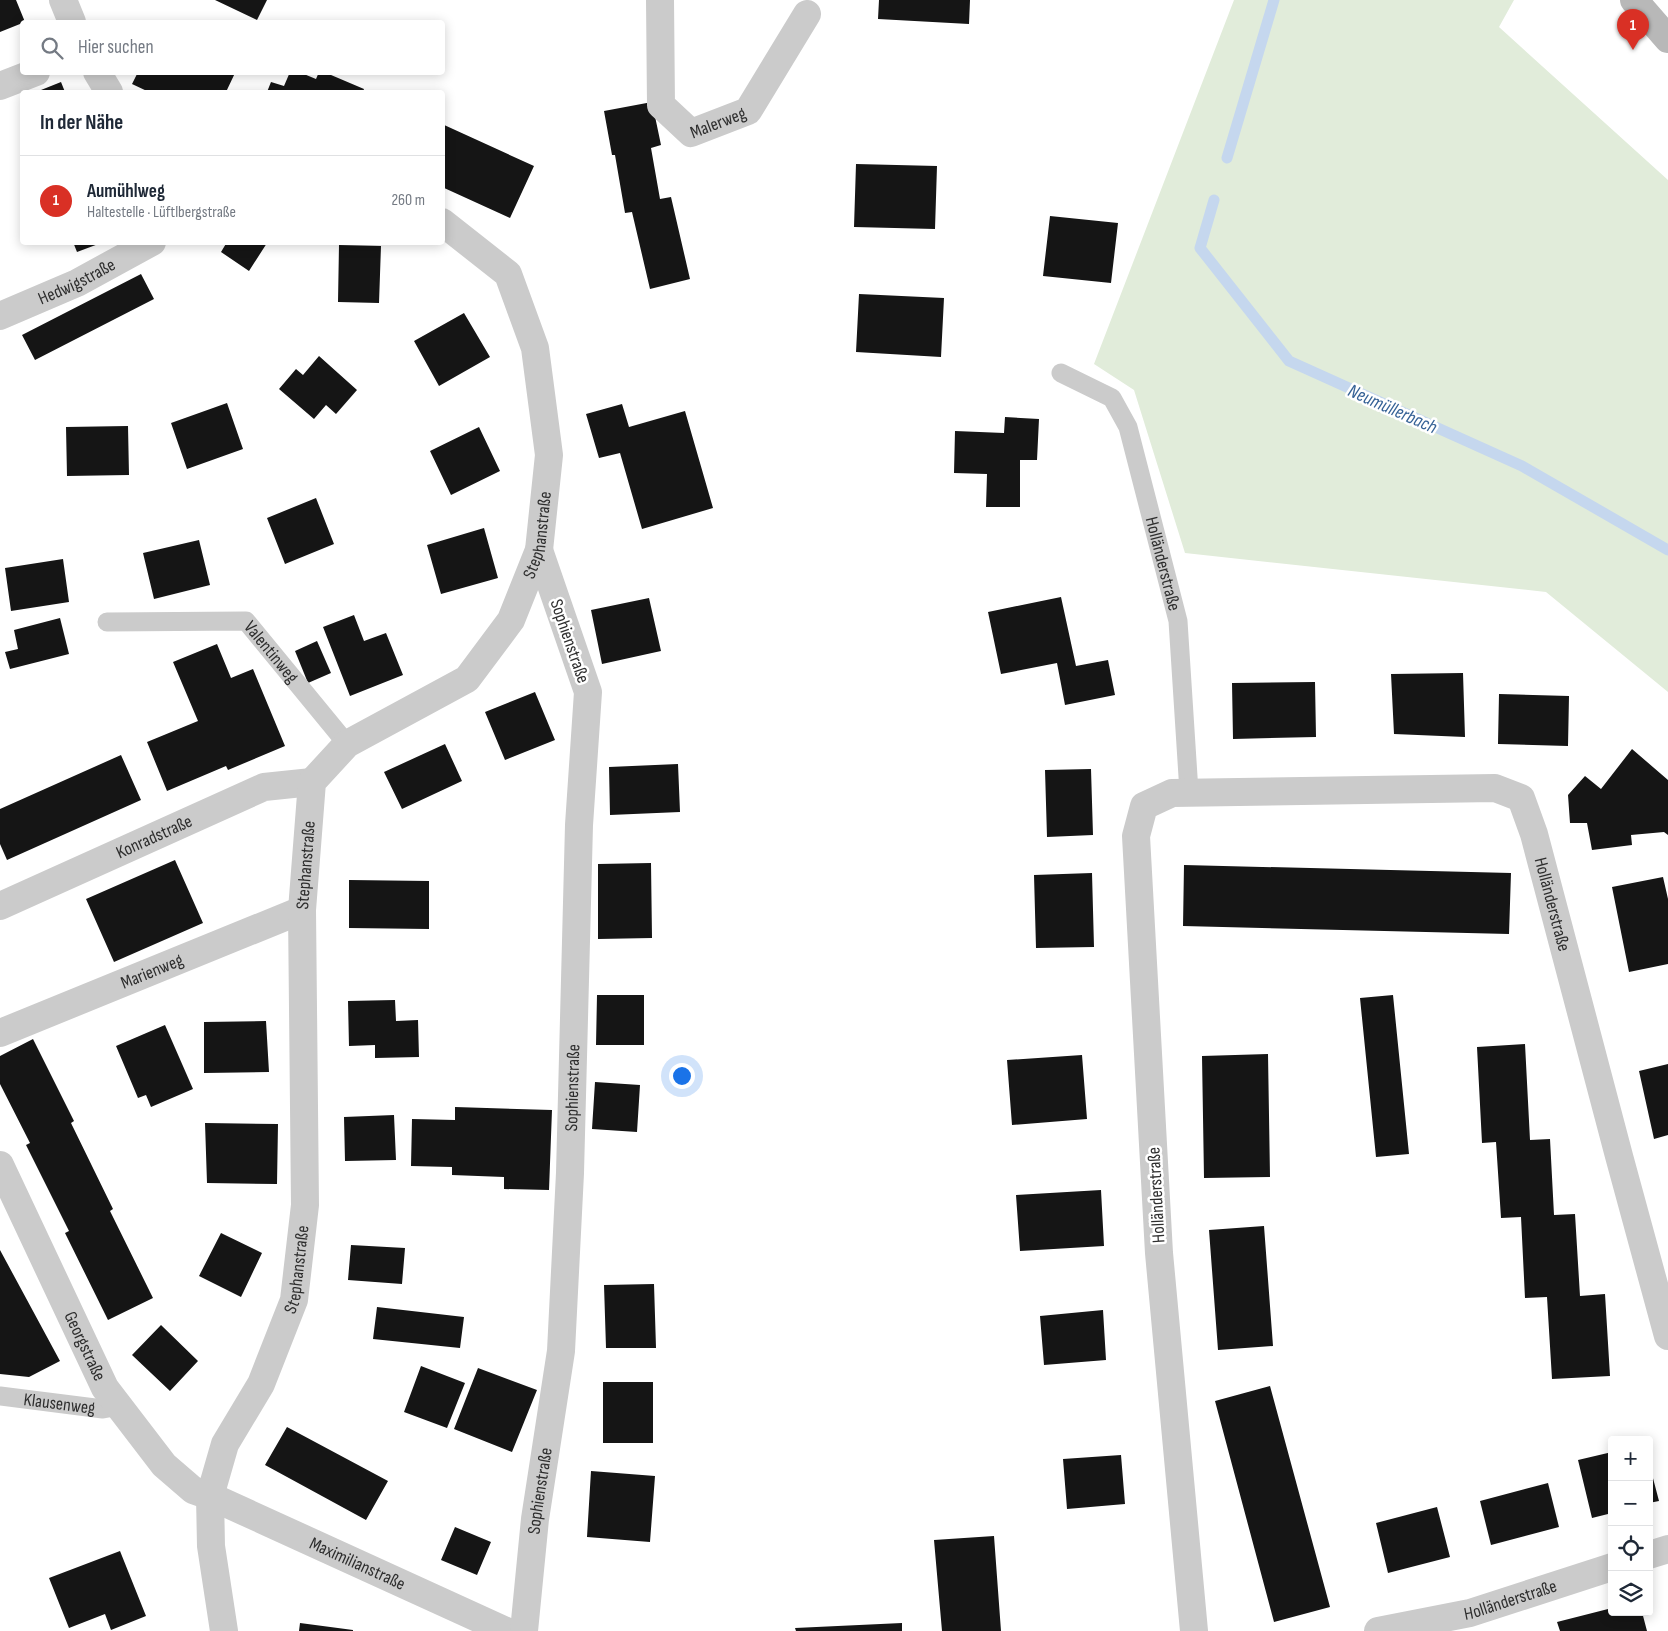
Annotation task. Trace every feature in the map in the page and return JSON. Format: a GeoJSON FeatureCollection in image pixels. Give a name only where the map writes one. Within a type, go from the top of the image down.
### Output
{"type":"FeatureCollection","features":[{"type":"Feature","properties":{"kind":"street"},"geometry":{"type":"LineString","coordinates":[[62,0],[71,20]]}},
{"type":"Feature","properties":{"kind":"street","name":"Malerweg"},"geometry":{"type":"LineString","coordinates":[[660,0],[661,105],[690,133],[748,111],[807,14]]}},
{"type":"Feature","properties":{"kind":"street"},"geometry":{"type":"LineString","coordinates":[[1634,0],[1668,39]]}},
{"type":"Feature","properties":{"kind":"street"},"geometry":{"type":"LineString","coordinates":[[0,86],[28,75]]}},
{"type":"Feature","properties":{"kind":"street"},"geometry":{"type":"LineString","coordinates":[[99,75],[108,90]]}},
{"type":"Feature","properties":{"kind":"street","name":"Stephanstraße"},"geometry":{"type":"LineString","coordinates":[[224,1631],[211,1546],[210,1496],[225,1444],[261,1384],[294,1300],[305,1205],[302,910],[312,782],[347,744],[467,679],[511,620],[539,550],[549,455],[535,348],[508,274],[445,224]]}},
{"type":"Feature","properties":{"kind":"street","name":"Hedwigstraße"},"geometry":{"type":"LineString","coordinates":[[0,316],[77,282],[146,245]]}},
{"type":"Feature","properties":{"kind":"street","name":"Sophienstraße"},"geometry":{"type":"LineString","coordinates":[[524,1631],[535,1519],[561,1351],[570,1173],[578,825],[588,692],[539,550]]}},
{"type":"Feature","properties":{"kind":"street","name":"Konradstraße"},"geometry":{"type":"LineString","coordinates":[[0,906],[264,787],[312,782]]}},
{"type":"Feature","properties":{"kind":"street","name":"Holländerstraße"},"geometry":{"type":"LineString","coordinates":[[1194,1631],[1159,1253],[1136,836],[1144,806],[1172,792],[1495,788],[1521,798],[1534,834],[1618,1156],[1668,1336]]}},
{"type":"Feature","properties":{"kind":"street","name":"Marienweg"},"geometry":{"type":"LineString","coordinates":[[0,1033],[302,910]]}},
{"type":"Feature","properties":{"kind":"street","name":"Georgstraße"},"geometry":{"type":"LineString","coordinates":[[0,1165],[105,1388],[164,1465],[193,1490],[210,1496]]}},
{"type":"Feature","properties":{"kind":"street","name":"Maximilianstraße"},"geometry":{"type":"LineString","coordinates":[[210,1496],[506,1631]]}},
{"type":"Feature","properties":{"kind":"street"},"geometry":{"type":"LineString","coordinates":[[1653,1554],[1668,1549]]}},
{"type":"Feature","properties":{"kind":"street","name":"Holländerstraße"},"geometry":{"type":"LineString","coordinates":[[1378,1631],[1470,1612],[1608,1568]]}},
{"type":"Feature","properties":{"kind":"lane","name":"Holländerstraße"},"geometry":{"type":"LineString","coordinates":[[1061,373],[1112,398],[1128,427],[1178,621],[1189,792]]}},
{"type":"Feature","properties":{"kind":"lane","name":"Valentinweg"},"geometry":{"type":"LineString","coordinates":[[107,622],[246,621],[347,744]]}},
{"type":"Feature","properties":{"kind":"lane","name":"Klausenweg"},"geometry":{"type":"LineString","coordinates":[[0,1396],[102,1409],[119,1406]]}},
{"type":"Feature","properties":{"kind":"green space"},"geometry":{"type":"Polygon","coordinates":[[[1234,0],[1514,0],[1499,27],[1668,180],[1668,692],[1546,592],[1185,553],[1134,390],[1094,364],[1234,0]]]}},
{"type":"Feature","properties":{"kind":"building"},"geometry":{"type":"Polygon","coordinates":[[[0,0],[16,0],[24,20],[20,20],[20,24],[0,32],[0,0]]]}},
{"type":"Feature","properties":{"kind":"building"},"geometry":{"type":"Polygon","coordinates":[[[215,0],[267,0],[257,20],[215,0]]]}},
{"type":"Feature","properties":{"kind":"building"},"geometry":{"type":"Polygon","coordinates":[[[879,0],[970,0],[969,24],[878,19],[879,0]]]}},
{"type":"Feature","properties":{"kind":"building"},"geometry":{"type":"Polygon","coordinates":[[[136,75],[234,75],[227,90],[145,90],[132,84],[136,75]]]}},
{"type":"Feature","properties":{"kind":"building"},"geometry":{"type":"Polygon","coordinates":[[[289,75],[306,75],[316,79],[318,75],[331,75],[364,89],[268,90],[271,82],[284,86],[289,75]]]}},
{"type":"Feature","properties":{"kind":"building"},"geometry":{"type":"Polygon","coordinates":[[[61,82],[64,90],[41,90],[61,82]]]}},
{"type":"Feature","properties":{"kind":"building"},"geometry":{"type":"Polygon","coordinates":[[[652,102],[661,145],[651,148],[660,199],[671,197],[690,279],[650,289],[632,212],[625,213],[615,155],[612,155],[604,111],[652,102]]]}},
{"type":"Feature","properties":{"kind":"building"},"geometry":{"type":"Polygon","coordinates":[[[445,125],[534,166],[510,218],[445,188],[445,125]]]}},
{"type":"Feature","properties":{"kind":"building"},"geometry":{"type":"Polygon","coordinates":[[[856,164],[937,166],[935,229],[854,227],[856,164]]]}},
{"type":"Feature","properties":{"kind":"building"},"geometry":{"type":"Polygon","coordinates":[[[1050,216],[1118,223],[1111,283],[1043,276],[1050,216]]]}},
{"type":"Feature","properties":{"kind":"building"},"geometry":{"type":"Polygon","coordinates":[[[74,245],[96,245],[77,252],[74,245]]]}},
{"type":"Feature","properties":{"kind":"building"},"geometry":{"type":"Polygon","coordinates":[[[225,245],[266,245],[249,271],[221,252],[225,245]]]}},
{"type":"Feature","properties":{"kind":"building"},"geometry":{"type":"Polygon","coordinates":[[[339,245],[381,246],[379,303],[338,302],[339,245]]]}},
{"type":"Feature","properties":{"kind":"building"},"geometry":{"type":"Polygon","coordinates":[[[141,274],[154,299],[35,360],[22,335],[141,274]]]}},
{"type":"Feature","properties":{"kind":"building"},"geometry":{"type":"Polygon","coordinates":[[[859,294],[944,298],[941,357],[856,352],[859,294]]]}},
{"type":"Feature","properties":{"kind":"building"},"geometry":{"type":"Polygon","coordinates":[[[464,313],[490,357],[439,386],[414,341],[464,313]]]}},
{"type":"Feature","properties":{"kind":"building"},"geometry":{"type":"Polygon","coordinates":[[[319,356],[357,390],[336,414],[326,405],[314,419],[279,389],[296,369],[303,375],[319,356]]]}},
{"type":"Feature","properties":{"kind":"building"},"geometry":{"type":"Polygon","coordinates":[[[227,403],[243,449],[187,469],[171,423],[227,403]]]}},
{"type":"Feature","properties":{"kind":"building"},"geometry":{"type":"Polygon","coordinates":[[[622,404],[629,427],[685,411],[713,508],[642,529],[620,453],[599,458],[586,414],[622,404]]]}},
{"type":"Feature","properties":{"kind":"building"},"geometry":{"type":"Polygon","coordinates":[[[1005,417],[1039,419],[1037,460],[1020,460],[1020,507],[986,507],[987,474],[954,473],[955,431],[1004,433],[1005,417]]]}},
{"type":"Feature","properties":{"kind":"building"},"geometry":{"type":"Polygon","coordinates":[[[128,426],[129,475],[67,476],[66,427],[128,426]]]}},
{"type":"Feature","properties":{"kind":"building"},"geometry":{"type":"Polygon","coordinates":[[[479,427],[500,471],[451,495],[430,451],[479,427]]]}},
{"type":"Feature","properties":{"kind":"building"},"geometry":{"type":"Polygon","coordinates":[[[316,498],[334,544],[285,564],[267,518],[316,498]]]}},
{"type":"Feature","properties":{"kind":"building"},"geometry":{"type":"Polygon","coordinates":[[[484,528],[498,578],[441,594],[427,545],[484,528]]]}},
{"type":"Feature","properties":{"kind":"building"},"geometry":{"type":"Polygon","coordinates":[[[199,540],[210,585],[154,599],[143,553],[199,540]]]}},
{"type":"Feature","properties":{"kind":"building"},"geometry":{"type":"Polygon","coordinates":[[[63,559],[69,602],[11,611],[5,568],[63,559]]]}},
{"type":"Feature","properties":{"kind":"building"},"geometry":{"type":"Polygon","coordinates":[[[1061,597],[1076,666],[1108,660],[1115,695],[1065,705],[1057,663],[1001,674],[988,612],[1061,597]]]}},
{"type":"Feature","properties":{"kind":"building"},"geometry":{"type":"Polygon","coordinates":[[[649,598],[661,651],[602,664],[591,610],[649,598]]]}},
{"type":"Feature","properties":{"kind":"building"},"geometry":{"type":"Polygon","coordinates":[[[354,615],[364,641],[386,633],[403,675],[350,696],[323,627],[354,615]]]}},
{"type":"Feature","properties":{"kind":"building"},"geometry":{"type":"Polygon","coordinates":[[[60,618],[69,654],[10,669],[5,652],[18,649],[14,630],[60,618]]]}},
{"type":"Feature","properties":{"kind":"building"},"geometry":{"type":"Polygon","coordinates":[[[317,641],[331,673],[308,683],[295,651],[317,641]]]}},
{"type":"Feature","properties":{"kind":"building"},"geometry":{"type":"Polygon","coordinates":[[[217,644],[231,678],[253,669],[285,746],[228,770],[226,766],[167,791],[147,742],[198,721],[173,662],[217,644]]]}},
{"type":"Feature","properties":{"kind":"building"},"geometry":{"type":"Polygon","coordinates":[[[1463,673],[1465,737],[1394,734],[1391,674],[1463,673]]]}},
{"type":"Feature","properties":{"kind":"building"},"geometry":{"type":"Polygon","coordinates":[[[1315,682],[1316,737],[1233,739],[1232,683],[1315,682]]]}},
{"type":"Feature","properties":{"kind":"building"},"geometry":{"type":"Polygon","coordinates":[[[535,692],[555,740],[505,760],[485,712],[535,692]]]}},
{"type":"Feature","properties":{"kind":"building"},"geometry":{"type":"Polygon","coordinates":[[[1499,694],[1569,696],[1568,746],[1498,744],[1499,694]]]}},
{"type":"Feature","properties":{"kind":"building"},"geometry":{"type":"Polygon","coordinates":[[[445,744],[462,781],[402,809],[384,772],[445,744]]]}},
{"type":"Feature","properties":{"kind":"building"},"geometry":{"type":"Polygon","coordinates":[[[1632,749],[1668,780],[1668,835],[1664,832],[1631,835],[1632,845],[1592,850],[1587,823],[1570,823],[1568,795],[1585,776],[1601,789],[1632,749]]]}},
{"type":"Feature","properties":{"kind":"building"},"geometry":{"type":"Polygon","coordinates":[[[121,755],[141,800],[7,860],[0,844],[0,809],[121,755]]]}},
{"type":"Feature","properties":{"kind":"building"},"geometry":{"type":"Polygon","coordinates":[[[678,764],[680,812],[610,815],[609,767],[678,764]]]}},
{"type":"Feature","properties":{"kind":"building"},"geometry":{"type":"Polygon","coordinates":[[[1091,769],[1093,835],[1047,837],[1045,770],[1091,769]]]}},
{"type":"Feature","properties":{"kind":"building"},"geometry":{"type":"Polygon","coordinates":[[[175,860],[203,923],[114,962],[86,899],[175,860]]]}},
{"type":"Feature","properties":{"kind":"building"},"geometry":{"type":"Polygon","coordinates":[[[651,863],[652,938],[598,939],[598,864],[651,863]]]}},
{"type":"Feature","properties":{"kind":"building"},"geometry":{"type":"Polygon","coordinates":[[[1184,865],[1511,873],[1509,934],[1183,926],[1184,865]]]}},
{"type":"Feature","properties":{"kind":"building"},"geometry":{"type":"Polygon","coordinates":[[[1092,873],[1094,947],[1036,948],[1034,875],[1092,873]]]}},
{"type":"Feature","properties":{"kind":"building"},"geometry":{"type":"Polygon","coordinates":[[[1663,877],[1668,899],[1668,964],[1629,972],[1612,887],[1663,877]]]}},
{"type":"Feature","properties":{"kind":"building"},"geometry":{"type":"Polygon","coordinates":[[[349,880],[429,881],[429,929],[349,928],[349,880]]]}},
{"type":"Feature","properties":{"kind":"building"},"geometry":{"type":"Polygon","coordinates":[[[597,995],[644,995],[644,1045],[596,1045],[597,995]]]}},
{"type":"Feature","properties":{"kind":"building"},"geometry":{"type":"Polygon","coordinates":[[[1393,995],[1409,1154],[1376,1157],[1360,998],[1393,995]]]}},
{"type":"Feature","properties":{"kind":"building"},"geometry":{"type":"Polygon","coordinates":[[[395,1000],[396,1021],[418,1020],[419,1057],[375,1058],[375,1045],[349,1046],[348,1001],[395,1000]]]}},
{"type":"Feature","properties":{"kind":"building"},"geometry":{"type":"Polygon","coordinates":[[[266,1021],[269,1072],[204,1073],[204,1022],[266,1021]]]}},
{"type":"Feature","properties":{"kind":"building"},"geometry":{"type":"Polygon","coordinates":[[[165,1025],[193,1089],[151,1107],[146,1095],[138,1098],[116,1046],[165,1025]]]}},
{"type":"Feature","properties":{"kind":"building"},"geometry":{"type":"Polygon","coordinates":[[[33,1039],[74,1121],[71,1123],[113,1209],[110,1211],[153,1298],[108,1320],[65,1233],[69,1231],[26,1145],[30,1143],[0,1084],[0,1056],[33,1039]]]}},
{"type":"Feature","properties":{"kind":"building"},"geometry":{"type":"Polygon","coordinates":[[[1525,1044],[1530,1140],[1550,1139],[1554,1215],[1575,1214],[1580,1296],[1605,1294],[1610,1376],[1552,1379],[1547,1297],[1525,1298],[1521,1217],[1501,1218],[1496,1142],[1482,1143],[1477,1047],[1525,1044]]]}},
{"type":"Feature","properties":{"kind":"building"},"geometry":{"type":"Polygon","coordinates":[[[1268,1054],[1270,1177],[1204,1178],[1202,1056],[1268,1054]]]}},
{"type":"Feature","properties":{"kind":"building"},"geometry":{"type":"Polygon","coordinates":[[[1082,1055],[1087,1119],[1012,1125],[1007,1060],[1082,1055]]]}},
{"type":"Feature","properties":{"kind":"building"},"geometry":{"type":"Polygon","coordinates":[[[1668,1064],[1668,1135],[1654,1139],[1639,1071],[1668,1064]]]}},
{"type":"Feature","properties":{"kind":"building"},"geometry":{"type":"Polygon","coordinates":[[[595,1082],[640,1085],[637,1132],[592,1129],[595,1082]]]}},
{"type":"Feature","properties":{"kind":"building"},"geometry":{"type":"Polygon","coordinates":[[[455,1107],[552,1110],[549,1190],[504,1189],[504,1177],[452,1175],[452,1167],[411,1166],[412,1119],[455,1120],[455,1107]]]}},
{"type":"Feature","properties":{"kind":"building"},"geometry":{"type":"Polygon","coordinates":[[[394,1115],[396,1160],[345,1161],[344,1117],[394,1115]]]}},
{"type":"Feature","properties":{"kind":"building"},"geometry":{"type":"Polygon","coordinates":[[[205,1123],[278,1124],[277,1184],[207,1183],[205,1123]]]}},
{"type":"Feature","properties":{"kind":"building"},"geometry":{"type":"Polygon","coordinates":[[[1101,1190],[1104,1246],[1020,1251],[1016,1195],[1101,1190]]]}},
{"type":"Feature","properties":{"kind":"building"},"geometry":{"type":"Polygon","coordinates":[[[1264,1226],[1273,1346],[1218,1350],[1209,1230],[1264,1226]]]}},
{"type":"Feature","properties":{"kind":"building"},"geometry":{"type":"Polygon","coordinates":[[[221,1233],[262,1253],[241,1297],[199,1276],[221,1233]]]}},
{"type":"Feature","properties":{"kind":"building"},"geometry":{"type":"Polygon","coordinates":[[[351,1245],[405,1248],[402,1284],[348,1280],[351,1245]]]}},
{"type":"Feature","properties":{"kind":"building"},"geometry":{"type":"Polygon","coordinates":[[[0,1250],[60,1361],[29,1377],[0,1374],[0,1250]]]}},
{"type":"Feature","properties":{"kind":"building"},"geometry":{"type":"Polygon","coordinates":[[[654,1284],[656,1348],[606,1348],[604,1285],[654,1284]]]}},
{"type":"Feature","properties":{"kind":"building"},"geometry":{"type":"Polygon","coordinates":[[[377,1307],[464,1317],[460,1348],[373,1339],[377,1307]]]}},
{"type":"Feature","properties":{"kind":"building"},"geometry":{"type":"Polygon","coordinates":[[[1103,1310],[1106,1360],[1044,1365],[1040,1316],[1103,1310]]]}},
{"type":"Feature","properties":{"kind":"building"},"geometry":{"type":"Polygon","coordinates":[[[161,1325],[198,1361],[170,1391],[132,1355],[161,1325]]]}},
{"type":"Feature","properties":{"kind":"building"},"geometry":{"type":"Polygon","coordinates":[[[421,1366],[465,1383],[447,1428],[404,1412],[421,1366]]]}},
{"type":"Feature","properties":{"kind":"building"},"geometry":{"type":"Polygon","coordinates":[[[478,1368],[537,1390],[512,1452],[454,1429],[478,1368]]]}},
{"type":"Feature","properties":{"kind":"building"},"geometry":{"type":"Polygon","coordinates":[[[603,1382],[653,1382],[653,1443],[603,1443],[603,1382]]]}},
{"type":"Feature","properties":{"kind":"building"},"geometry":{"type":"Polygon","coordinates":[[[1270,1386],[1330,1607],[1274,1622],[1215,1401],[1270,1386]]]}},
{"type":"Feature","properties":{"kind":"building"},"geometry":{"type":"Polygon","coordinates":[[[287,1427],[388,1481],[366,1520],[265,1465],[287,1427]]]}},
{"type":"Feature","properties":{"kind":"building"},"geometry":{"type":"Polygon","coordinates":[[[1608,1453],[1608,1514],[1592,1518],[1578,1460],[1608,1453]]]}},
{"type":"Feature","properties":{"kind":"building"},"geometry":{"type":"Polygon","coordinates":[[[1121,1455],[1125,1504],[1067,1509],[1063,1459],[1121,1455]]]}},
{"type":"Feature","properties":{"kind":"building"},"geometry":{"type":"Polygon","coordinates":[[[591,1471],[655,1476],[650,1542],[587,1537],[591,1471]]]}},
{"type":"Feature","properties":{"kind":"building"},"geometry":{"type":"Polygon","coordinates":[[[1653,1478],[1659,1501],[1653,1502],[1653,1478]]]}},
{"type":"Feature","properties":{"kind":"building"},"geometry":{"type":"Polygon","coordinates":[[[1548,1483],[1559,1527],[1491,1545],[1480,1501],[1548,1483]]]}},
{"type":"Feature","properties":{"kind":"building"},"geometry":{"type":"Polygon","coordinates":[[[1437,1507],[1450,1557],[1388,1573],[1376,1523],[1437,1507]]]}},
{"type":"Feature","properties":{"kind":"building"},"geometry":{"type":"Polygon","coordinates":[[[455,1527],[491,1542],[477,1575],[441,1560],[455,1527]]]}},
{"type":"Feature","properties":{"kind":"building"},"geometry":{"type":"Polygon","coordinates":[[[994,1536],[1001,1631],[942,1631],[934,1540],[994,1536]]]}},
{"type":"Feature","properties":{"kind":"building"},"geometry":{"type":"Polygon","coordinates":[[[120,1551],[146,1616],[111,1630],[105,1614],[69,1628],[49,1578],[120,1551]]]}},
{"type":"Feature","properties":{"kind":"building"},"geometry":{"type":"Polygon","coordinates":[[[1608,1609],[1608,1616],[1643,1616],[1647,1631],[1560,1631],[1557,1622],[1608,1609]]]}},
{"type":"Feature","properties":{"kind":"building"},"geometry":{"type":"Polygon","coordinates":[[[300,1623],[353,1630],[353,1631],[299,1631],[300,1623]]]}},
{"type":"Feature","properties":{"kind":"building"},"geometry":{"type":"Polygon","coordinates":[[[902,1623],[902,1631],[796,1631],[795,1628],[902,1623]]]}},
{"type":"Feature","properties":{"kind":"waterway","name":"Neumüllerbach"},"geometry":{"type":"LineString","coordinates":[[1227,158],[1274,0]]}},
{"type":"Feature","properties":{"kind":"waterway","name":"Neumüllerbach"},"geometry":{"type":"LineString","coordinates":[[1214,200],[1200,248],[1289,361],[1522,466],[1668,550]]}},
{"type":"Feature","properties":{"kind":"place","name":"Aumühlweg"},"geometry":{"type":"Point","coordinates":[1633,50]}}]}
